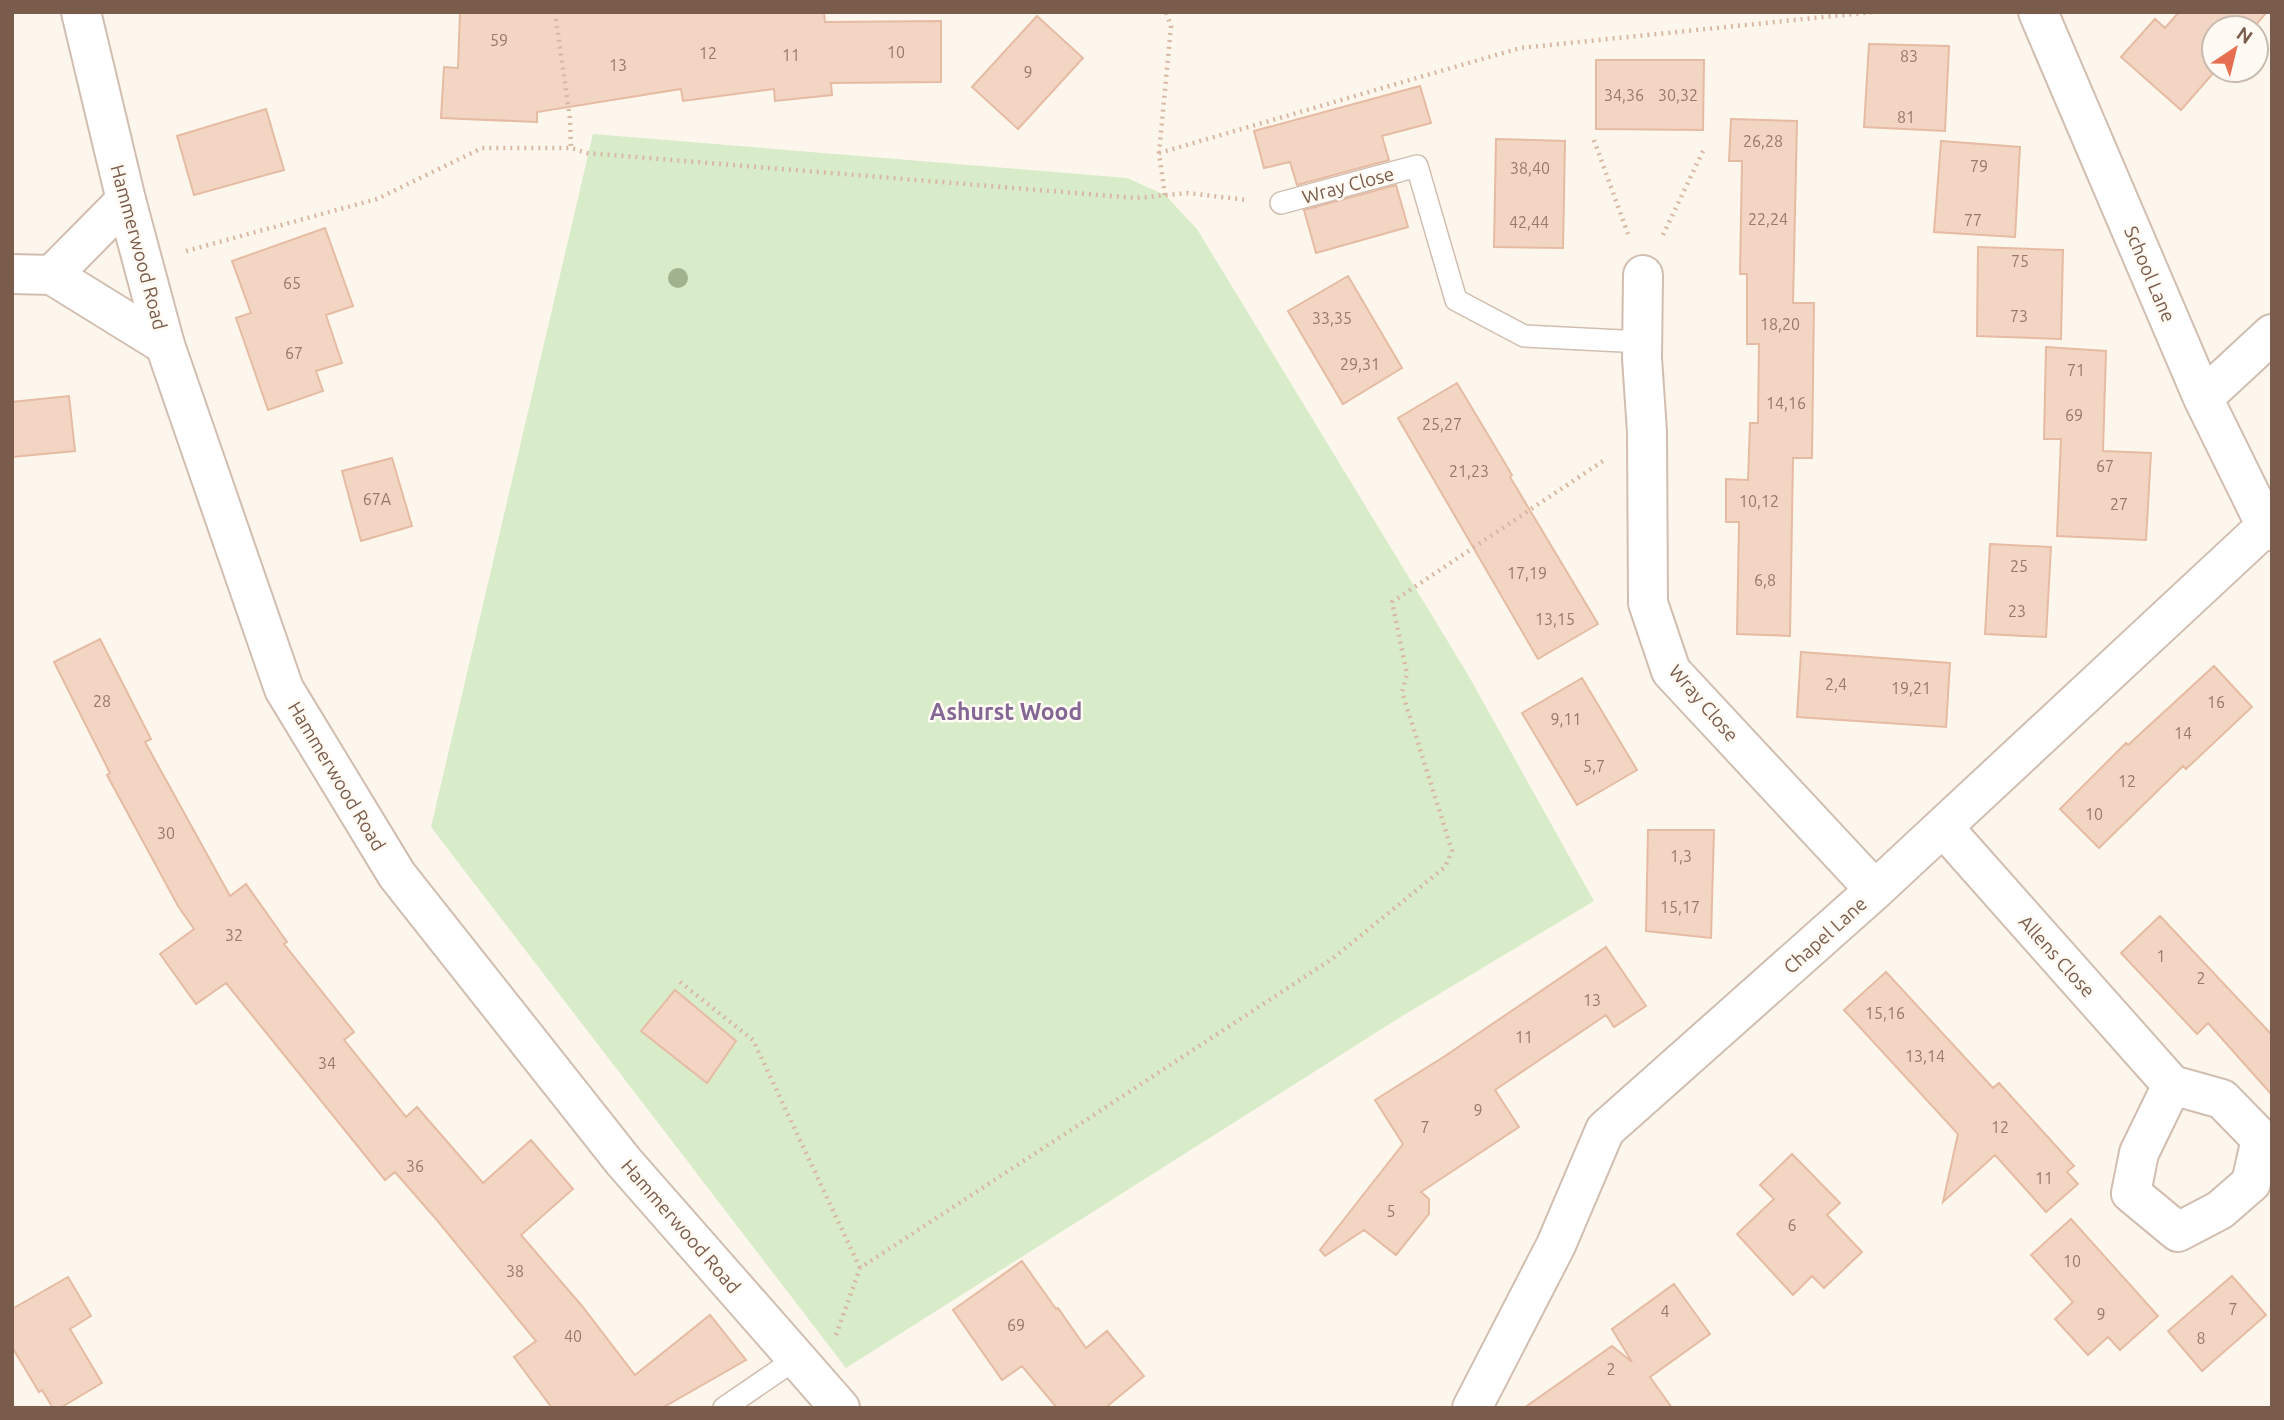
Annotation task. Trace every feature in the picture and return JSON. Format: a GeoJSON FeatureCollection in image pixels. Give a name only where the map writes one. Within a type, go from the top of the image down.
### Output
{"type":"FeatureCollection","features":[{"type":"Feature","properties":{"kind":"street","name":"Hammerwood Road"},"geometry":{"type":"LineString","coordinates":[[80,12],[141,262],[165,345],[284,689],[397,875],[624,1162],[840,1408]]}},
{"type":"Feature","properties":{"kind":"street","name":"School Lane"},"geometry":{"type":"LineString","coordinates":[[2038,12],[2203,398],[2269,528]]}},
{"type":"Feature","properties":{"kind":"street"},"geometry":{"type":"LineString","coordinates":[[52,275],[126,200]]}},
{"type":"Feature","properties":{"kind":"street"},"geometry":{"type":"LineString","coordinates":[[12,274],[52,275],[165,345]]}},
{"type":"Feature","properties":{"kind":"street","name":"Wray Close"},"geometry":{"type":"LineString","coordinates":[[1643,275],[1648,603],[1671,671],[1875,890]]}},
{"type":"Feature","properties":{"kind":"street"},"geometry":{"type":"LineString","coordinates":[[2203,398],[2272,334]]}},
{"type":"Feature","properties":{"kind":"street","name":"Chapel Lane"},"geometry":{"type":"LineString","coordinates":[[1472,1408],[1556,1245],[1605,1130],[1875,890],[2269,528]]}},
{"type":"Feature","properties":{"kind":"street","name":"Allens Close"},"geometry":{"type":"LineString","coordinates":[[1943,827],[2172,1085]]}},
{"type":"Feature","properties":{"kind":"lane","name":"Wray Close"},"geometry":{"type":"LineString","coordinates":[[1281,203],[1417,166],[1456,300],[1524,336],[1642,342]]}},
{"type":"Feature","properties":{"kind":"lane"},"geometry":{"type":"LineString","coordinates":[[724,1408],[802,1364]]}},
{"type":"Feature","properties":{"kind":"path"},"geometry":{"type":"LineString","coordinates":[[555,12],[570,119],[571,148]]}},
{"type":"Feature","properties":{"kind":"path"},"geometry":{"type":"LineString","coordinates":[[1165,195],[1159,153],[1171,26],[1166,12]]}},
{"type":"Feature","properties":{"kind":"path"},"geometry":{"type":"LineString","coordinates":[[1159,153],[1520,48],[1873,12]]}},
{"type":"Feature","properties":{"kind":"path"},"geometry":{"type":"LineString","coordinates":[[1594,140],[1643,275]]}},
{"type":"Feature","properties":{"kind":"path"},"geometry":{"type":"LineString","coordinates":[[141,262],[377,199],[482,148],[571,148],[587,153],[1136,198],[1188,193],[1281,203]]}},
{"type":"Feature","properties":{"kind":"path"},"geometry":{"type":"LineString","coordinates":[[1643,275],[1703,150]]}},
{"type":"Feature","properties":{"kind":"path"},"geometry":{"type":"LineString","coordinates":[[802,1364],[831,1350],[860,1268],[1332,959],[1445,867],[1452,851],[1402,692],[1407,674],[1392,601],[1647,432]]}},
{"type":"Feature","properties":{"kind":"path"},"geometry":{"type":"LineString","coordinates":[[680,982],[753,1040],[860,1268]]}},
{"type":"Feature","properties":{"kind":"green space"},"geometry":{"type":"Polygon","coordinates":[[[593,134],[1127,178],[1165,195],[1197,229],[1467,673],[1594,901],[1399,1018],[846,1368],[431,827],[593,134]]]}},
{"type":"Feature","properties":{"kind":"building"},"geometry":{"type":"Polygon","coordinates":[[[460,12],[824,12],[825,22],[941,21],[941,82],[831,83],[832,95],[775,101],[774,89],[683,101],[681,89],[537,112],[537,122],[441,118],[444,67],[458,68],[460,12]]]}},
{"type":"Feature","properties":{"kind":"building"},"geometry":{"type":"Polygon","coordinates":[[[2179,12],[2267,12],[2200,14],[2200,84],[2204,84],[2181,110],[2121,57],[2155,19],[2165,28],[2179,12]]]}},
{"type":"Feature","properties":{"kind":"building"},"geometry":{"type":"Polygon","coordinates":[[[1037,16],[1083,58],[1018,129],[972,87],[1037,16]]]}},
{"type":"Feature","properties":{"kind":"building"},"geometry":{"type":"Polygon","coordinates":[[[1869,44],[1949,46],[1945,131],[1864,127],[1869,44]]]}},
{"type":"Feature","properties":{"kind":"building"},"geometry":{"type":"Polygon","coordinates":[[[1596,60],[1704,60],[1703,130],[1596,129],[1596,60]]]}},
{"type":"Feature","properties":{"kind":"building"},"geometry":{"type":"Polygon","coordinates":[[[1420,86],[1431,123],[1382,136],[1389,160],[1297,185],[1290,162],[1264,168],[1254,131],[1420,86]]]}},
{"type":"Feature","properties":{"kind":"building"},"geometry":{"type":"Polygon","coordinates":[[[266,109],[284,170],[194,195],[177,136],[266,109]]]}},
{"type":"Feature","properties":{"kind":"building"},"geometry":{"type":"Polygon","coordinates":[[[1731,119],[1797,121],[1793,303],[1814,303],[1812,458],[1793,458],[1790,636],[1737,634],[1739,522],[1726,522],[1726,479],[1748,480],[1750,423],[1758,423],[1759,344],[1747,344],[1747,274],[1740,274],[1742,161],[1729,161],[1731,119]]]}},
{"type":"Feature","properties":{"kind":"building"},"geometry":{"type":"Polygon","coordinates":[[[1496,139],[1565,141],[1563,248],[1494,247],[1496,139]]]}},
{"type":"Feature","properties":{"kind":"building"},"geometry":{"type":"Polygon","coordinates":[[[1941,141],[2020,147],[2015,237],[1934,232],[1941,141]]]}},
{"type":"Feature","properties":{"kind":"building"},"geometry":{"type":"Polygon","coordinates":[[[1396,185],[1408,227],[1316,253],[1304,210],[1396,185]]]}},
{"type":"Feature","properties":{"kind":"building"},"geometry":{"type":"Polygon","coordinates":[[[325,228],[353,306],[326,315],[342,363],[316,371],[323,391],[268,410],[236,318],[251,313],[232,261],[325,228]]]}},
{"type":"Feature","properties":{"kind":"building"},"geometry":{"type":"Polygon","coordinates":[[[1978,247],[2063,250],[2061,339],[1977,336],[1978,247]]]}},
{"type":"Feature","properties":{"kind":"building"},"geometry":{"type":"Polygon","coordinates":[[[1348,276],[1402,368],[1343,404],[1288,311],[1348,276]]]}},
{"type":"Feature","properties":{"kind":"building"},"geometry":{"type":"Polygon","coordinates":[[[2046,347],[2106,351],[2103,451],[2151,453],[2146,540],[2057,536],[2061,439],[2044,439],[2046,347]]]}},
{"type":"Feature","properties":{"kind":"building"},"geometry":{"type":"Polygon","coordinates":[[[1457,383],[1598,624],[1538,659],[1398,418],[1457,383]]]}},
{"type":"Feature","properties":{"kind":"building"},"geometry":{"type":"Polygon","coordinates":[[[69,396],[75,451],[12,457],[12,402],[69,396]]]}},
{"type":"Feature","properties":{"kind":"building"},"geometry":{"type":"Polygon","coordinates":[[[392,458],[412,526],[361,541],[342,471],[392,458]]]}},
{"type":"Feature","properties":{"kind":"building"},"geometry":{"type":"Polygon","coordinates":[[[1990,544],[2051,547],[2046,637],[1985,634],[1990,544]]]}},
{"type":"Feature","properties":{"kind":"building"},"geometry":{"type":"Polygon","coordinates":[[[100,639],[151,739],[145,742],[230,896],[246,884],[287,942],[284,944],[354,1032],[344,1040],[406,1117],[417,1107],[483,1183],[531,1140],[573,1189],[521,1235],[582,1306],[635,1375],[710,1315],[746,1360],[662,1408],[552,1408],[514,1357],[536,1341],[436,1219],[395,1172],[385,1180],[226,983],[196,1004],[160,954],[194,929],[178,906],[107,775],[110,773],[54,662],[100,639]]]}},
{"type":"Feature","properties":{"kind":"building"},"geometry":{"type":"Polygon","coordinates":[[[1801,652],[1950,663],[1946,727],[1797,717],[1801,652]]]}},
{"type":"Feature","properties":{"kind":"building"},"geometry":{"type":"Polygon","coordinates":[[[2214,666],[2252,707],[2186,769],[2183,766],[2099,848],[2060,809],[2126,743],[2128,745],[2214,666]]]}},
{"type":"Feature","properties":{"kind":"building"},"geometry":{"type":"Polygon","coordinates":[[[1582,678],[1637,770],[1577,805],[1522,713],[1582,678]]]}},
{"type":"Feature","properties":{"kind":"building"},"geometry":{"type":"Polygon","coordinates":[[[1648,830],[1714,830],[1711,938],[1646,931],[1648,830]]]}},
{"type":"Feature","properties":{"kind":"building"},"geometry":{"type":"Polygon","coordinates":[[[2160,916],[2272,1035],[2272,1095],[2208,1023],[2197,1034],[2121,953],[2160,916]]]}},
{"type":"Feature","properties":{"kind":"building"},"geometry":{"type":"Polygon","coordinates":[[[1606,947],[1646,1006],[1614,1027],[1606,1015],[1495,1090],[1519,1127],[1421,1192],[1429,1199],[1429,1214],[1396,1255],[1364,1230],[1325,1256],[1320,1250],[1403,1144],[1375,1100],[1606,947]]]}},
{"type":"Feature","properties":{"kind":"building"},"geometry":{"type":"Polygon","coordinates":[[[1886,972],[1993,1088],[1999,1083],[2074,1166],[2067,1172],[2078,1184],[2046,1212],[1995,1155],[1943,1202],[1958,1134],[1844,1010],[1886,972]]]}},
{"type":"Feature","properties":{"kind":"building"},"geometry":{"type":"Polygon","coordinates":[[[675,990],[736,1041],[707,1083],[641,1031],[675,990]]]}},
{"type":"Feature","properties":{"kind":"building"},"geometry":{"type":"Polygon","coordinates":[[[1792,1154],[1840,1203],[1827,1215],[1862,1252],[1824,1288],[1812,1276],[1793,1295],[1737,1234],[1774,1199],[1760,1185],[1792,1154]]]}},
{"type":"Feature","properties":{"kind":"building"},"geometry":{"type":"Polygon","coordinates":[[[2071,1219],[2158,1316],[2120,1350],[2108,1337],[2088,1355],[2055,1319],[2073,1302],[2031,1255],[2071,1219]]]}},
{"type":"Feature","properties":{"kind":"building"},"geometry":{"type":"Polygon","coordinates":[[[1022,1261],[1086,1348],[1107,1331],[1144,1376],[1105,1408],[1057,1408],[1022,1366],[1002,1380],[953,1310],[1022,1261]]]}},
{"type":"Feature","properties":{"kind":"building"},"geometry":{"type":"Polygon","coordinates":[[[2232,1276],[2266,1315],[2202,1371],[2168,1331],[2232,1276]]]}},
{"type":"Feature","properties":{"kind":"building"},"geometry":{"type":"Polygon","coordinates":[[[68,1277],[91,1316],[70,1329],[102,1383],[60,1408],[53,1408],[42,1390],[39,1392],[12,1347],[12,1309],[68,1277]]]}},
{"type":"Feature","properties":{"kind":"building"},"geometry":{"type":"Polygon","coordinates":[[[1674,1284],[1710,1334],[1650,1377],[1672,1408],[1524,1408],[1612,1346],[1632,1362],[1612,1329],[1674,1284]]]}},
{"type":"Feature","properties":{"kind":"district","name":"Ashurst Wood"},"geometry":{"type":"Point","coordinates":[1006,712]}}]}
